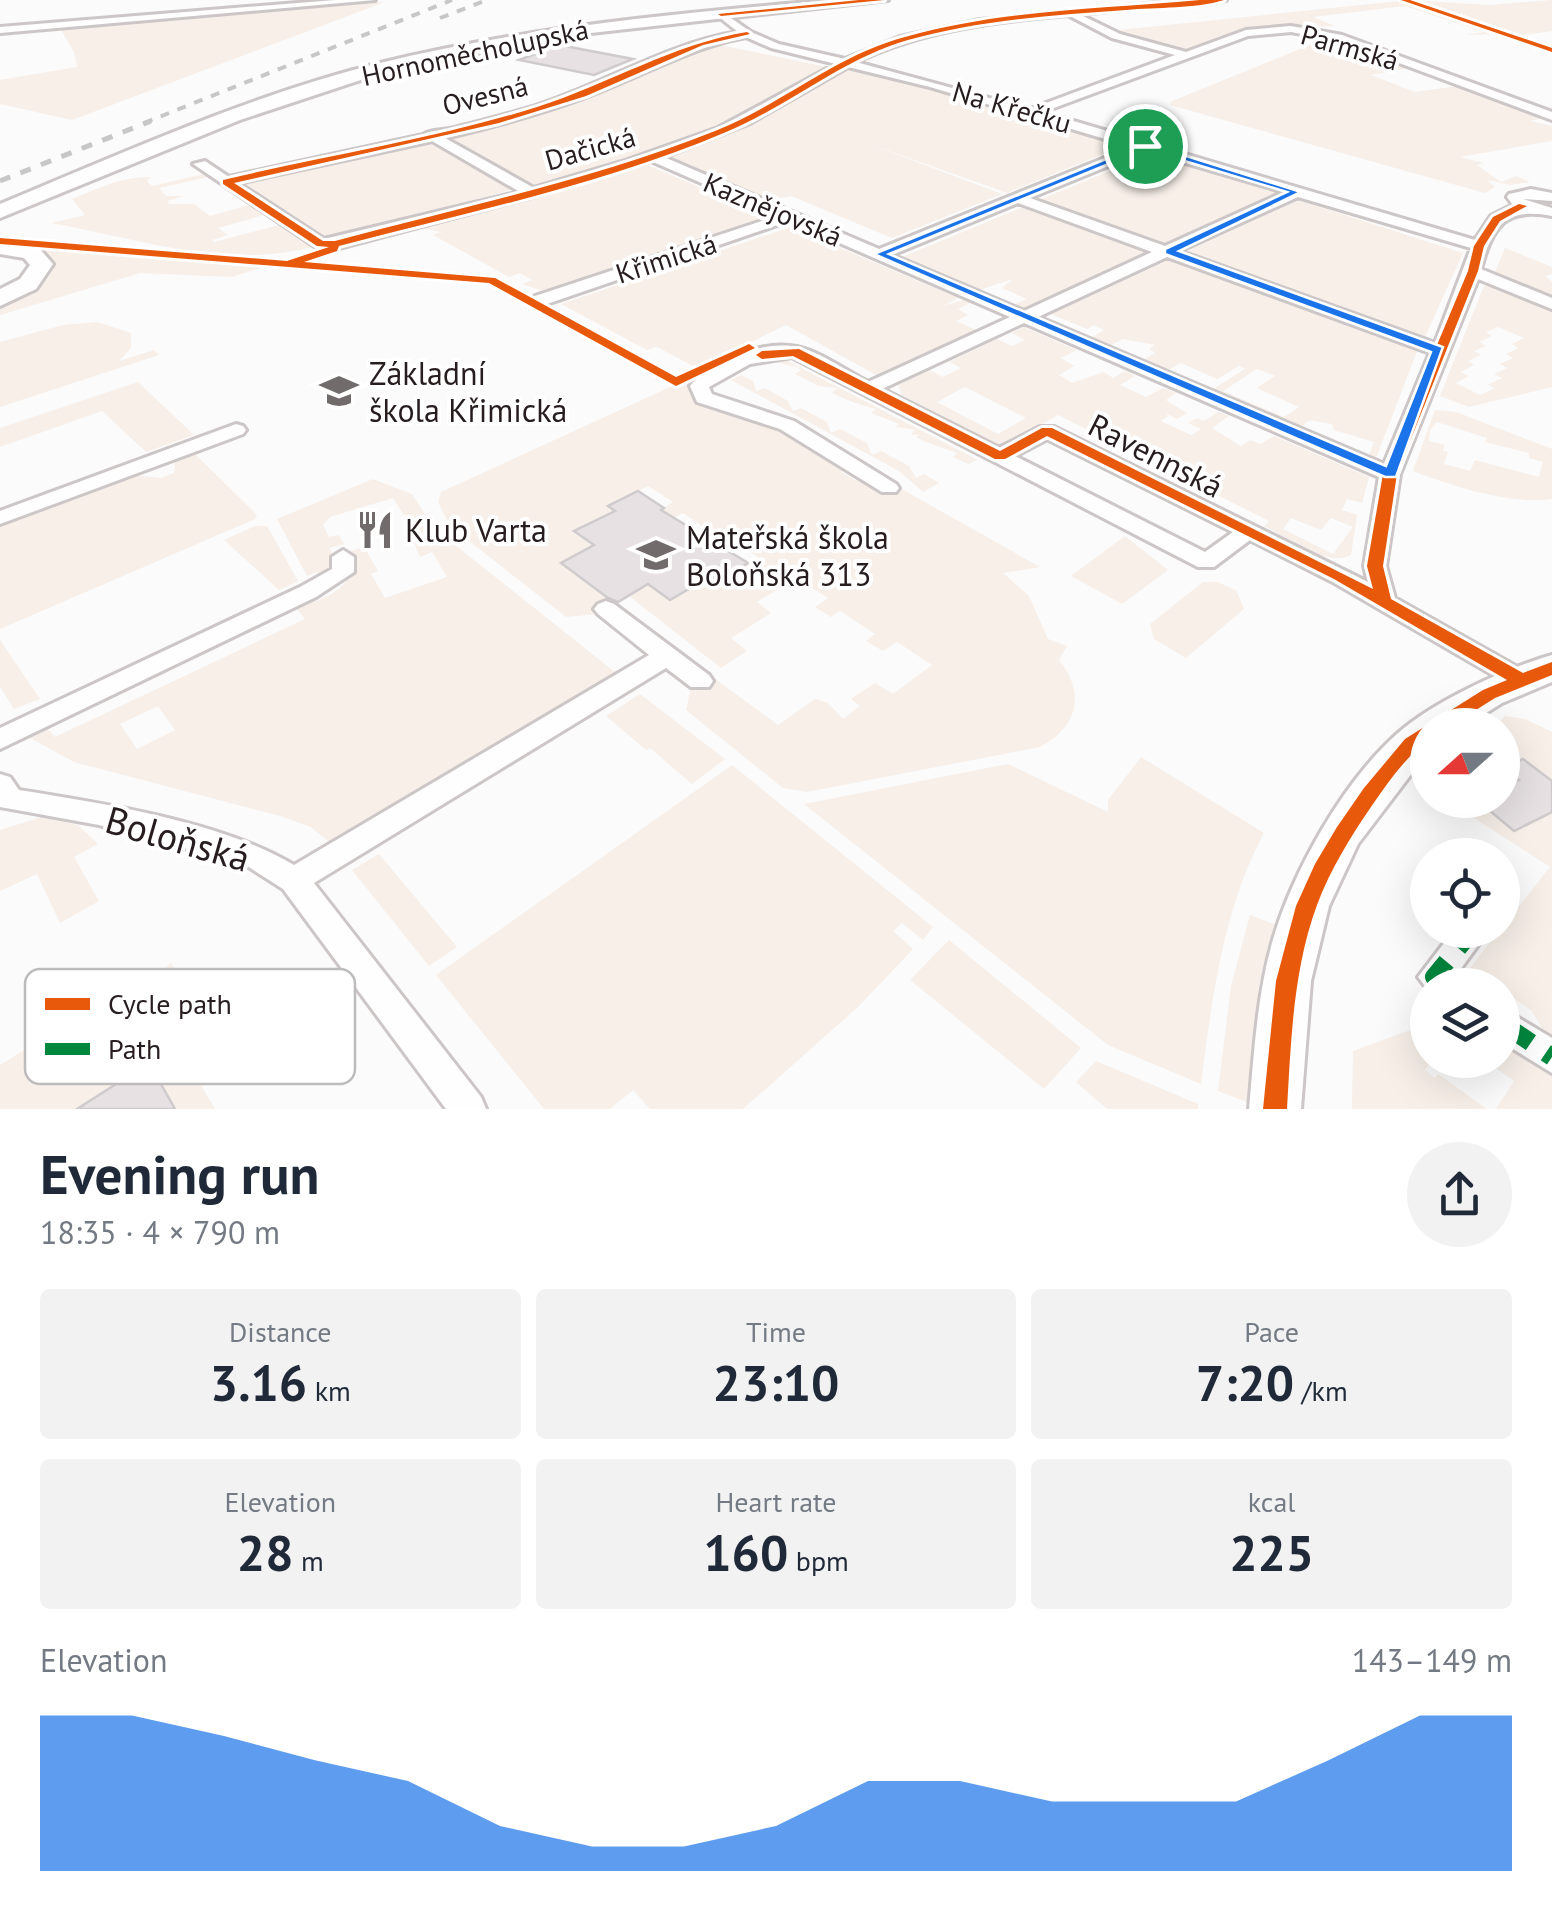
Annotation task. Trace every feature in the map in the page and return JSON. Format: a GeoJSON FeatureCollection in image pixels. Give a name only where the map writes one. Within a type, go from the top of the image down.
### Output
{"type":"FeatureCollection","features":[{"type":"Feature","properties":{"kind":"street"},"geometry":{"type":"LineString","coordinates":[[0,30],[370,0]]}},
{"type":"Feature","properties":{"kind":"street","name":"Hornoměcholupská"},"geometry":{"type":"LineString","coordinates":[[0,216],[253,110],[374,70],[570,30],[882,0]]}},
{"type":"Feature","properties":{"kind":"street","name":"Dačická"},"geometry":{"type":"LineString","coordinates":[[226,182],[321,244],[335,244],[652,157],[774,108],[843,63],[878,47],[937,31],[1221,0]]}},
{"type":"Feature","properties":{"kind":"street","name":"Na Křečku"},"geometry":{"type":"LineString","coordinates":[[722,14],[747,34],[1033,112],[1478,246]]}},
{"type":"Feature","properties":{"kind":"street"},"geometry":{"type":"LineString","coordinates":[[1073,15],[1137,43],[1186,55]]}},
{"type":"Feature","properties":{"kind":"street","name":"Parmská"},"geometry":{"type":"LineString","coordinates":[[1033,112],[1256,31],[1309,31],[1342,38],[1552,116]]}},
{"type":"Feature","properties":{"kind":"street","name":"Ovesná"},"geometry":{"type":"LineString","coordinates":[[226,182],[584,94],[698,41],[747,34]]}},
{"type":"Feature","properties":{"kind":"street"},"geometry":{"type":"LineString","coordinates":[[430,134],[529,191]]}},
{"type":"Feature","properties":{"kind":"street"},"geometry":{"type":"LineString","coordinates":[[880,254],[1145,146]]}},
{"type":"Feature","properties":{"kind":"street","name":"Kaznějovská"},"geometry":{"type":"LineString","coordinates":[[652,157],[1390,474]]}},
{"type":"Feature","properties":{"kind":"street"},"geometry":{"type":"LineString","coordinates":[[200,164],[226,182]]}},
{"type":"Feature","properties":{"kind":"street"},"geometry":{"type":"LineString","coordinates":[[866,389],[1296,192]]}},
{"type":"Feature","properties":{"kind":"street"},"geometry":{"type":"LineString","coordinates":[[1522,206],[1514,197],[1531,193],[1552,197]]}},
{"type":"Feature","properties":{"kind":"street"},"geometry":{"type":"LineString","coordinates":[[1016,198],[1438,350]]}},
{"type":"Feature","properties":{"kind":"street"},"geometry":{"type":"LineString","coordinates":[[1384,601],[1375,566],[1390,474],[1473,271],[1478,246],[1496,218],[1522,206],[1552,212]]}},
{"type":"Feature","properties":{"kind":"street","name":"Křimická"},"geometry":{"type":"LineString","coordinates":[[542,300],[792,216]]}},
{"type":"Feature","properties":{"kind":"street"},"geometry":{"type":"LineString","coordinates":[[0,247],[31,253],[42,264],[28,284],[0,299]]}},
{"type":"Feature","properties":{"kind":"street"},"geometry":{"type":"LineString","coordinates":[[1473,271],[1552,304]]}},
{"type":"Feature","properties":{"kind":"street","name":"Ravennská"},"geometry":{"type":"LineString","coordinates":[[889,488],[787,425],[704,398],[699,386],[710,375],[780,351],[794,352],[1206,562],[1247,532]]}},
{"type":"Feature","properties":{"kind":"street"},"geometry":{"type":"LineString","coordinates":[[0,518],[236,430]]}},
{"type":"Feature","properties":{"kind":"street","name":"Ravennská"},"geometry":{"type":"LineString","coordinates":[[1000,456],[1047,431],[1535,674]]}},
{"type":"Feature","properties":{"kind":"street"},"geometry":{"type":"LineString","coordinates":[[0,739],[308,592],[343,572],[343,557]]}},
{"type":"Feature","properties":{"kind":"street"},"geometry":{"type":"LineString","coordinates":[[606,608],[700,682]]}},
{"type":"Feature","properties":{"kind":"street"},"geometry":{"type":"LineString","coordinates":[[294,880],[666,656]]}},
{"type":"Feature","properties":{"kind":"street"},"geometry":{"type":"LineString","coordinates":[[1470,708],[1535,674]]}},
{"type":"Feature","properties":{"kind":"street"},"geometry":{"type":"LineString","coordinates":[[1275,1109],[1283,988],[1296,928],[1339,834],[1410,742]]}},
{"type":"Feature","properties":{"kind":"street","name":"Boloňská"},"geometry":{"type":"LineString","coordinates":[[3,798],[99,814],[252,854],[294,880],[468,1109]]}},
{"type":"Feature","properties":{"kind":"street"},"geometry":{"type":"LineString","coordinates":[[1441,968],[1458,948]]}},
{"type":"Feature","properties":{"kind":"street"},"geometry":{"type":"LineString","coordinates":[[1520,1035],[1552,1057]]}},
{"type":"Feature","properties":{"kind":"shaded area"},"geometry":{"type":"Polygon","coordinates":[[[1409,0],[1489,5],[1552,0],[1552,31],[1515,36],[1409,0]]]}},
{"type":"Feature","properties":{"kind":"shaded area"},"geometry":{"type":"Polygon","coordinates":[[[1400,1],[1498,34],[1465,35],[1484,32],[1405,6],[1313,17],[1335,26],[1249,29],[1192,47],[1194,51],[1118,30],[1400,1]]]}},
{"type":"Feature","properties":{"kind":"shaded area"},"geometry":{"type":"Polygon","coordinates":[[[385,2],[72,120],[0,104],[0,80],[77,67],[74,52],[60,28],[385,2]]]}},
{"type":"Feature","properties":{"kind":"shaded area"},"geometry":{"type":"Polygon","coordinates":[[[1329,38],[1409,68],[1371,75],[1415,92],[1458,86],[1543,118],[1530,121],[1552,126],[1552,141],[1460,157],[1484,163],[1477,165],[1501,182],[1516,176],[1530,182],[1510,185],[1488,180],[1495,187],[1485,193],[1170,105],[1315,43],[1333,43],[1324,40],[1329,38]]]}},
{"type":"Feature","properties":{"kind":"shaded area"},"geometry":{"type":"Polygon","coordinates":[[[711,43],[827,67],[761,109],[689,140],[538,185],[527,183],[446,137],[554,106],[711,43]]]}},
{"type":"Feature","properties":{"kind":"shaded area"},"geometry":{"type":"Polygon","coordinates":[[[847,70],[921,86],[1123,146],[1007,193],[864,142],[1002,194],[892,238],[791,196],[766,201],[667,158],[768,114],[836,72],[847,70]]]}},
{"type":"Feature","properties":{"kind":"shaded area"},"geometry":{"type":"Polygon","coordinates":[[[431,140],[514,189],[327,240],[242,184],[431,140]]]}},
{"type":"Feature","properties":{"kind":"shaded area"},"geometry":{"type":"Polygon","coordinates":[[[1151,154],[1278,193],[1164,245],[1039,200],[1151,154]]]}},
{"type":"Feature","properties":{"kind":"shaded area"},"geometry":{"type":"Polygon","coordinates":[[[645,164],[769,217],[543,291],[522,284],[532,280],[520,273],[509,277],[433,235],[441,232],[419,228],[645,164]]]}},
{"type":"Feature","properties":{"kind":"shaded area"},"geometry":{"type":"Polygon","coordinates":[[[204,174],[208,177],[159,188],[166,196],[184,196],[167,201],[170,204],[194,204],[210,216],[249,205],[264,215],[218,228],[228,235],[214,242],[279,225],[312,247],[280,253],[214,253],[51,223],[85,215],[72,199],[111,184],[151,177],[147,181],[152,186],[204,174]]]}},
{"type":"Feature","properties":{"kind":"shaded area"},"geometry":{"type":"Polygon","coordinates":[[[1298,200],[1463,253],[1425,337],[1185,252],[1298,200]]]}},
{"type":"Feature","properties":{"kind":"shaded area"},"geometry":{"type":"Polygon","coordinates":[[[1025,206],[1150,251],[1020,310],[1010,306],[1027,299],[1002,288],[1013,279],[976,291],[900,258],[1025,206]]]}},
{"type":"Feature","properties":{"kind":"shaded area"},"geometry":{"type":"Polygon","coordinates":[[[791,227],[958,298],[943,306],[963,300],[970,303],[958,309],[968,315],[956,321],[976,330],[876,375],[786,325],[697,368],[657,347],[647,350],[561,304],[791,227]]]}},
{"type":"Feature","properties":{"kind":"shaded area"},"geometry":{"type":"Polygon","coordinates":[[[29,248],[274,264],[231,277],[140,273],[0,315],[0,304],[35,289],[49,277],[55,262],[46,252],[29,248]]]}},
{"type":"Feature","properties":{"kind":"shaded area"},"geometry":{"type":"Polygon","coordinates":[[[1505,248],[1552,267],[1552,274],[1546,276],[1552,282],[1552,298],[1495,272],[1505,248]]]}},
{"type":"Feature","properties":{"kind":"shaded area"},"geometry":{"type":"Polygon","coordinates":[[[1171,259],[1418,349],[1376,458],[1362,456],[1369,455],[1374,442],[1334,430],[1332,424],[1310,420],[1298,429],[1210,391],[1245,369],[1239,366],[1217,379],[1181,363],[1165,372],[1141,361],[1155,353],[1149,349],[1155,345],[1123,339],[1107,347],[1089,339],[1104,330],[1094,325],[1087,329],[1051,314],[1171,259]],[[1257,369],[1223,391],[1284,417],[1299,407],[1257,388],[1275,376],[1257,369]]]}},
{"type":"Feature","properties":{"kind":"shaded area"},"geometry":{"type":"Polygon","coordinates":[[[1493,285],[1552,311],[1552,387],[1469,407],[1440,396],[1484,286],[1493,285]],[[1498,327],[1486,332],[1492,336],[1480,342],[1486,346],[1474,351],[1481,355],[1468,361],[1474,365],[1461,372],[1469,376],[1456,383],[1480,395],[1495,388],[1488,385],[1502,378],[1494,374],[1507,368],[1500,364],[1513,358],[1506,354],[1518,348],[1512,344],[1524,338],[1498,327]]]}},
{"type":"Feature","properties":{"kind":"shaded area"},"geometry":{"type":"Polygon","coordinates":[[[97,322],[131,333],[131,348],[119,361],[154,350],[159,355],[0,407],[0,342],[63,325],[97,322]]]}},
{"type":"Feature","properties":{"kind":"shaded area"},"geometry":{"type":"Polygon","coordinates":[[[1024,327],[1076,350],[1061,358],[1074,366],[1059,375],[1072,383],[1104,372],[1113,378],[1125,371],[1135,376],[1120,385],[1146,397],[1163,388],[1176,393],[1166,400],[1187,413],[1177,419],[1165,413],[1168,416],[1161,421],[1191,435],[1201,429],[1188,423],[1197,418],[1204,421],[1218,412],[1229,416],[1212,428],[1241,446],[1250,440],[1261,444],[1274,436],[1369,477],[1362,503],[1347,499],[1342,510],[1357,515],[1351,555],[1330,558],[1307,550],[1264,526],[1269,521],[1058,415],[1010,443],[997,445],[902,395],[898,385],[930,370],[943,377],[961,368],[949,362],[997,339],[1012,346],[1025,340],[1012,333],[1024,327]],[[965,387],[937,402],[998,434],[1026,418],[965,387]],[[1291,518],[1283,529],[1333,554],[1353,527],[1331,518],[1321,530],[1291,518]]]}},
{"type":"Feature","properties":{"kind":"shaded area"},"geometry":{"type":"Polygon","coordinates":[[[780,357],[978,460],[968,464],[953,457],[957,453],[916,437],[919,434],[911,435],[915,430],[896,427],[899,424],[871,413],[876,409],[832,393],[837,388],[819,386],[795,374],[801,370],[797,367],[771,361],[780,357]]]}},
{"type":"Feature","properties":{"kind":"shaded area"},"geometry":{"type":"Polygon","coordinates":[[[703,372],[691,386],[694,398],[783,428],[841,463],[841,472],[855,480],[898,487],[1040,567],[1003,573],[1029,596],[1048,639],[1067,646],[1059,660],[1075,697],[1063,730],[1040,747],[807,792],[783,788],[686,710],[691,688],[710,675],[778,725],[815,699],[828,703],[843,719],[860,706],[851,699],[875,683],[893,694],[932,665],[897,642],[883,651],[866,641],[875,634],[840,611],[831,617],[815,607],[828,598],[796,578],[757,602],[771,613],[731,638],[747,651],[721,668],[629,596],[648,584],[656,590],[705,572],[719,581],[758,557],[730,538],[716,546],[703,537],[711,532],[683,513],[673,518],[661,510],[673,502],[648,486],[609,506],[621,515],[575,531],[594,545],[562,564],[615,603],[598,614],[566,617],[450,526],[438,502],[441,492],[703,372]]]}},
{"type":"Feature","properties":{"kind":"shaded area"},"geometry":{"type":"Polygon","coordinates":[[[741,375],[753,381],[756,391],[765,388],[788,401],[793,411],[801,408],[827,422],[831,433],[840,429],[867,443],[872,455],[881,451],[909,466],[916,478],[924,474],[939,483],[923,492],[899,471],[731,380],[741,375]]]}},
{"type":"Feature","properties":{"kind":"shaded area"},"geometry":{"type":"Polygon","coordinates":[[[138,382],[194,435],[146,452],[102,411],[0,447],[0,428],[138,382]]]}},
{"type":"Feature","properties":{"kind":"shaded area"},"geometry":{"type":"Polygon","coordinates":[[[1435,410],[1456,412],[1552,449],[1552,499],[1498,496],[1413,471],[1435,410]],[[1437,422],[1430,430],[1429,441],[1445,445],[1443,451],[1448,452],[1444,464],[1470,471],[1475,460],[1539,477],[1543,462],[1529,458],[1529,453],[1485,442],[1487,438],[1437,422]]]}},
{"type":"Feature","properties":{"kind":"shaded area"},"geometry":{"type":"Polygon","coordinates":[[[193,452],[257,515],[255,519],[0,629],[0,524],[132,475],[161,478],[174,473],[175,462],[193,452]]]}},
{"type":"Feature","properties":{"kind":"shaded area"},"geometry":{"type":"Polygon","coordinates":[[[373,479],[412,494],[435,529],[616,673],[329,842],[311,827],[280,816],[74,762],[30,738],[46,727],[55,737],[305,619],[296,608],[330,595],[349,578],[354,569],[348,552],[364,547],[378,571],[371,574],[385,598],[447,577],[432,552],[420,557],[410,532],[414,530],[393,498],[330,517],[323,525],[329,537],[339,535],[344,544],[330,548],[336,567],[321,578],[317,572],[307,576],[277,519],[373,479]],[[158,706],[120,724],[137,749],[175,730],[158,706]]]}},
{"type":"Feature","properties":{"kind":"shaded area"},"geometry":{"type":"Polygon","coordinates":[[[255,526],[267,526],[298,581],[279,590],[224,540],[255,526]]]}},
{"type":"Feature","properties":{"kind":"shaded area"},"geometry":{"type":"Polygon","coordinates":[[[1125,536],[1168,570],[1122,604],[1071,576],[1125,536]]]}},
{"type":"Feature","properties":{"kind":"shaded area"},"geometry":{"type":"Polygon","coordinates":[[[1203,582],[1217,582],[1236,590],[1244,609],[1186,658],[1154,639],[1150,624],[1203,582]]]}},
{"type":"Feature","properties":{"kind":"shaded area"},"geometry":{"type":"Polygon","coordinates":[[[0,640],[40,699],[14,709],[0,687],[0,640]]]}},
{"type":"Feature","properties":{"kind":"shaded area"},"geometry":{"type":"Polygon","coordinates":[[[640,694],[725,759],[692,784],[650,748],[646,750],[606,716],[640,694]]]}},
{"type":"Feature","properties":{"kind":"shaded area"},"geometry":{"type":"Polygon","coordinates":[[[1520,718],[1552,732],[1552,781],[1520,760],[1520,718]]]}},
{"type":"Feature","properties":{"kind":"shaded area"},"geometry":{"type":"Polygon","coordinates":[[[1141,757],[1264,833],[1229,923],[1201,1084],[1108,1045],[804,804],[1008,764],[1108,812],[1108,800],[1141,757]]]}},
{"type":"Feature","properties":{"kind":"shaded area"},"geometry":{"type":"Polygon","coordinates":[[[732,765],[933,927],[923,940],[902,923],[893,931],[913,949],[858,1007],[743,1109],[650,1109],[633,1090],[610,1109],[544,1109],[436,975],[732,765]]]}},
{"type":"Feature","properties":{"kind":"shaded area"},"geometry":{"type":"Polygon","coordinates":[[[1552,812],[1552,1045],[1532,1011],[1520,1003],[1520,968],[1470,968],[1486,948],[1520,948],[1520,905],[1550,867],[1520,848],[1520,838],[1505,838],[1474,818],[1499,818],[1515,831],[1552,812]]]}},
{"type":"Feature","properties":{"kind":"shaded area"},"geometry":{"type":"Polygon","coordinates":[[[41,817],[78,825],[98,844],[74,857],[99,901],[60,923],[37,874],[0,891],[0,830],[41,817]]]}},
{"type":"Feature","properties":{"kind":"shaded area"},"geometry":{"type":"Polygon","coordinates":[[[379,854],[457,947],[429,966],[352,870],[379,854]]]}},
{"type":"Feature","properties":{"kind":"shaded area"},"geometry":{"type":"Polygon","coordinates":[[[1250,915],[1274,924],[1259,984],[1247,1102],[1218,1091],[1231,986],[1250,915]]]}},
{"type":"Feature","properties":{"kind":"shaded area"},"geometry":{"type":"Polygon","coordinates":[[[949,940],[1081,1048],[1044,1089],[910,980],[949,940]]]}},
{"type":"Feature","properties":{"kind":"shaded area"},"geometry":{"type":"Polygon","coordinates":[[[1410,1030],[1410,1078],[1444,1078],[1487,1109],[1352,1109],[1353,1051],[1410,1030]]]}},
{"type":"Feature","properties":{"kind":"shaded area"},"geometry":{"type":"Polygon","coordinates":[[[1520,1049],[1552,1071],[1552,1109],[1496,1109],[1514,1081],[1510,1078],[1520,1078],[1520,1049]]]}},
{"type":"Feature","properties":{"kind":"shaded area"},"geometry":{"type":"Polygon","coordinates":[[[25,1050],[25,1084],[200,1084],[215,1109],[0,1109],[0,1065],[25,1050]]]}},
{"type":"Feature","properties":{"kind":"shaded area"},"geometry":{"type":"Polygon","coordinates":[[[1096,1061],[1198,1104],[1198,1109],[1107,1109],[1076,1082],[1096,1061]]]}},
{"type":"Feature","properties":{"kind":"building"},"geometry":{"type":"Polygon","coordinates":[[[559,45],[633,59],[594,75],[519,60],[559,45]]]}},
{"type":"Feature","properties":{"kind":"building","name":"Mateřská škola Boloňská 313"},"geometry":{"type":"Polygon","coordinates":[[[638,491],[664,508],[661,510],[748,563],[718,581],[711,576],[670,600],[648,584],[618,602],[608,598],[561,563],[594,545],[574,531],[615,511],[608,506],[638,491]]]}},
{"type":"Feature","properties":{"kind":"building"},"geometry":{"type":"Polygon","coordinates":[[[1520,760],[1552,781],[1552,812],[1514,831],[1498,818],[1520,818],[1520,760]]]}},
{"type":"Feature","properties":{"kind":"building"},"geometry":{"type":"Polygon","coordinates":[[[116,1084],[161,1084],[175,1109],[77,1109],[116,1084]]]}},
{"type":"Feature","properties":{"kind":"railway"},"geometry":{"type":"LineString","coordinates":[[144,123],[452,0]]}},
{"type":"Feature","properties":{"kind":"railway"},"geometry":{"type":"LineString","coordinates":[[440,18],[487,0]]}},
{"type":"Feature","properties":{"kind":"railway"},"geometry":{"type":"LineString","coordinates":[[0,181],[151,121]]}},
{"type":"Feature","properties":{"kind":"marked path"},"geometry":{"type":"LineString","coordinates":[[1441,968],[1458,948]]}},
{"type":"Feature","properties":{"kind":"marked path"},"geometry":{"type":"LineString","coordinates":[[1520,1035],[1552,1057]]}},
{"type":"Feature","properties":{"kind":"cycle path"},"geometry":{"type":"LineString","coordinates":[[721,14],[881,0]]}},
{"type":"Feature","properties":{"kind":"cycle path"},"geometry":{"type":"LineString","coordinates":[[290,263],[333,249],[335,244],[579,180],[675,149],[745,120],[857,58],[904,39],[1020,17],[1221,0]]}},
{"type":"Feature","properties":{"kind":"cycle path"},"geometry":{"type":"LineString","coordinates":[[1404,0],[1552,50]]}},
{"type":"Feature","properties":{"kind":"cycle path"},"geometry":{"type":"LineString","coordinates":[[226,182],[496,121],[583,94],[701,44],[747,34]]}},
{"type":"Feature","properties":{"kind":"cycle path"},"geometry":{"type":"LineString","coordinates":[[226,182],[321,244],[335,244]]}},
{"type":"Feature","properties":{"kind":"cycle path"},"geometry":{"type":"LineString","coordinates":[[1384,601],[1375,566],[1390,474],[1473,271],[1479,246],[1496,219],[1522,206]]}},
{"type":"Feature","properties":{"kind":"cycle path"},"geometry":{"type":"LineString","coordinates":[[0,241],[491,280],[676,382],[749,348]]}},
{"type":"Feature","properties":{"kind":"cycle path"},"geometry":{"type":"LineString","coordinates":[[762,355],[795,352],[1000,456],[1047,431],[1339,576],[1519,679]]}},
{"type":"Feature","properties":{"kind":"cycle path"},"geometry":{"type":"LineString","coordinates":[[1466,708],[1552,668]]}},
{"type":"Feature","properties":{"kind":"cycle path"},"geometry":{"type":"LineString","coordinates":[[1275,1109],[1287,981],[1307,906],[1344,832],[1410,745]]}},
{"type":"Feature","properties":{"kind":"place","name":"Základní škola Křimická"},"geometry":{"type":"Point","coordinates":[339,391]}},
{"type":"Feature","properties":{"kind":"place","name":"Klub Varta"},"geometry":{"type":"Point","coordinates":[375,530]}},
{"type":"Feature","properties":{"kind":"place","name":"Mateřská škola Boloňská 313"},"geometry":{"type":"Point","coordinates":[656,555]}},
{"type":"Feature","properties":{"kind":"route"},"geometry":{"type":"LineString","coordinates":[[1145,146],[1296,192],[1169,252],[1438,350],[1390,474],[880,254],[1145,146]]}}]}
